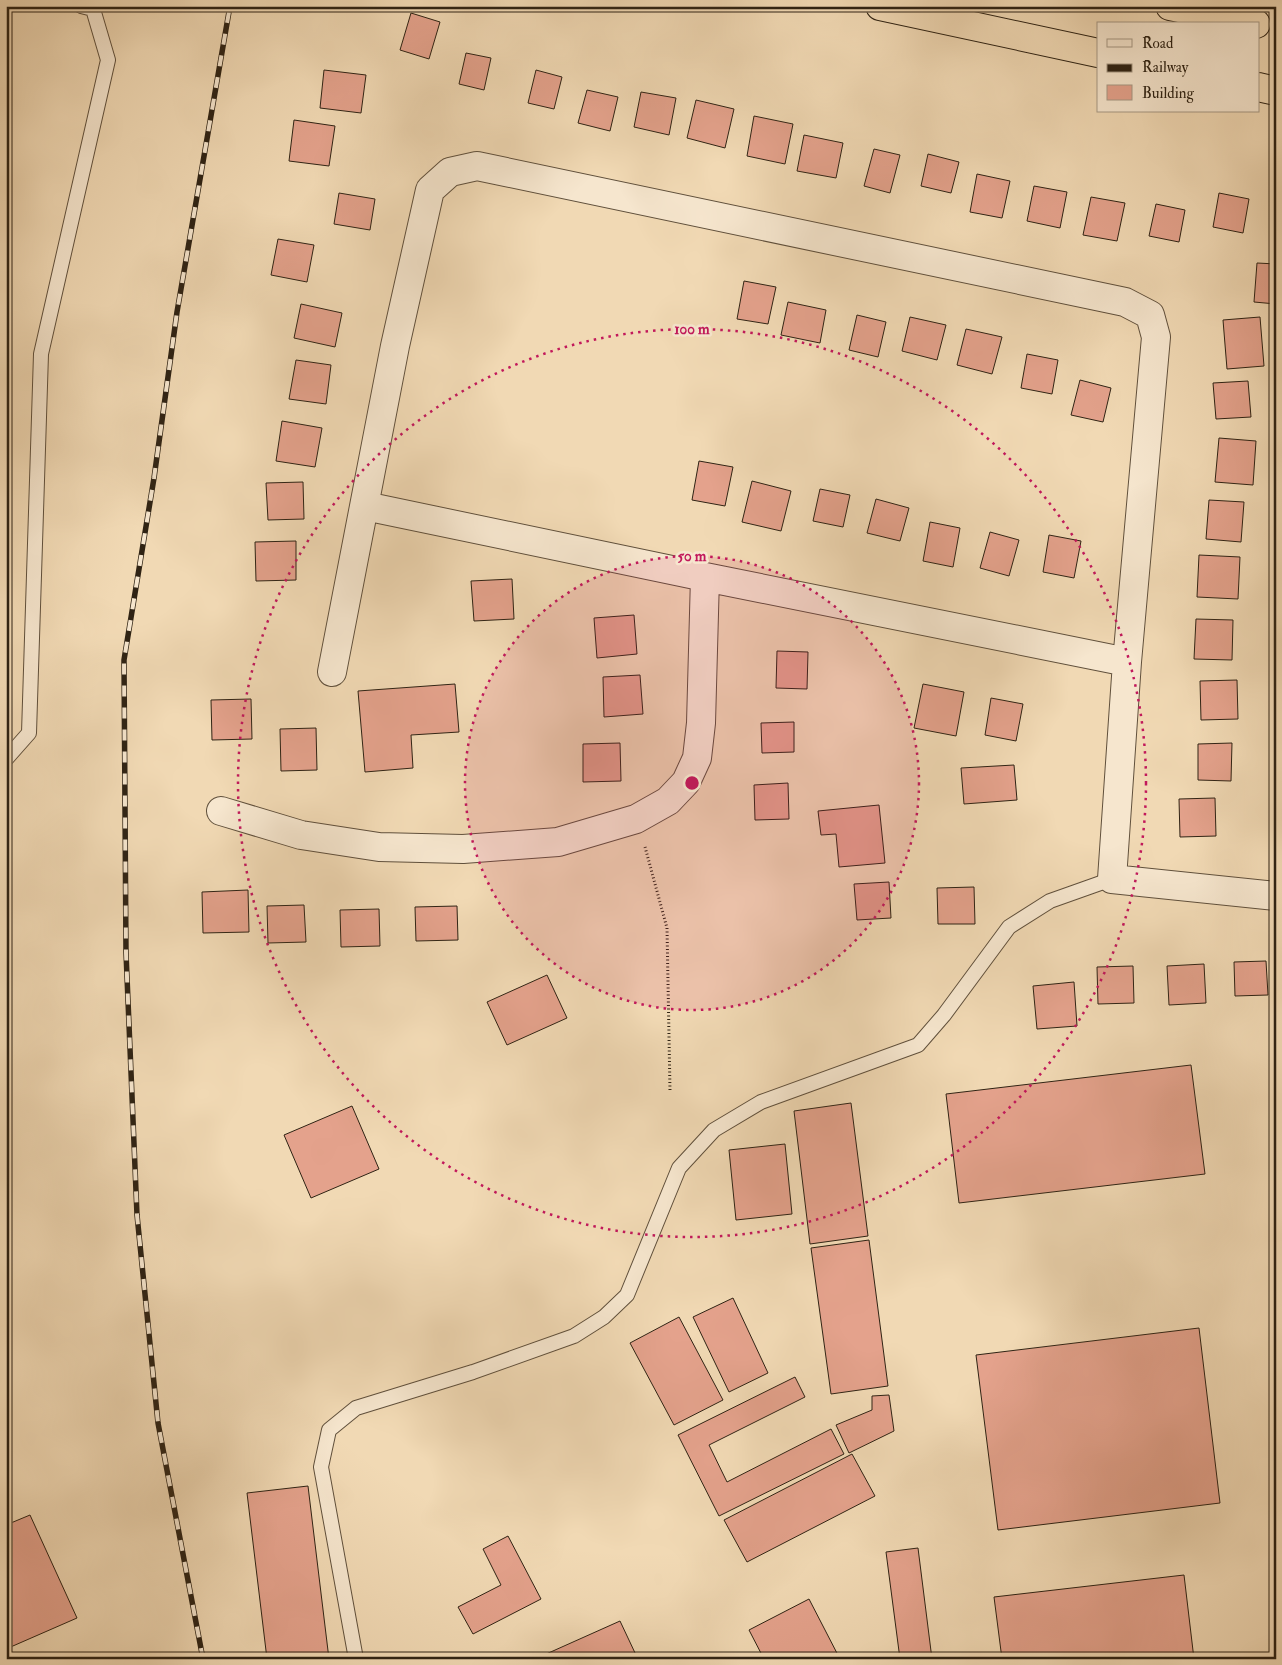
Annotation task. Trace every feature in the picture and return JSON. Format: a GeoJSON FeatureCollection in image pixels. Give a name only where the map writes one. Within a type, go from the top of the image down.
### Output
{"type":"FeatureCollection","features":[{"type":"Feature","properties":{"kind":"highway"},"geometry":{"type":"LineString","coordinates":[[880,6],[1097,53]]}},
{"type":"Feature","properties":{"kind":"highway"},"geometry":{"type":"LineString","coordinates":[[1170,6],[1247,22]]}},
{"type":"Feature","properties":{"kind":"highway"},"geometry":{"type":"LineString","coordinates":[[1260,25],[1276,28]]}},
{"type":"Feature","properties":{"kind":"highway"},"geometry":{"type":"LineString","coordinates":[[1260,87],[1276,91]]}},
{"type":"Feature","properties":{"kind":"street"},"geometry":{"type":"LineString","coordinates":[[332,672],[395,346],[430,190],[450,172],[477,166],[1125,302],[1150,315],[1156,337],[1127,662],[1112,879],[1276,896]]}},
{"type":"Feature","properties":{"kind":"street"},"geometry":{"type":"LineString","coordinates":[[365,506],[1127,662]]}},
{"type":"Feature","properties":{"kind":"street"},"geometry":{"type":"LineString","coordinates":[[221,811],[321,838],[379,847],[463,850],[558,842],[636,819],[668,801],[686,782],[697,758],[701,723],[705,577]]}},
{"type":"Feature","properties":{"kind":"lane"},"geometry":{"type":"LineString","coordinates":[[6,759],[29,733],[41,354],[108,60],[93,9],[81,6]]}},
{"type":"Feature","properties":{"kind":"lane"},"geometry":{"type":"LineString","coordinates":[[356,1659],[321,1467],[329,1430],[356,1408],[473,1372],[564,1340],[574,1336],[604,1317],[627,1295],[678,1168],[714,1130],[761,1102],[918,1045],[944,1015],[1009,926],[1050,901],[1112,879]]}},
{"type":"Feature","properties":{"kind":"path"},"geometry":{"type":"LineString","coordinates":[[636,819],[667,928],[670,1091]]}},
{"type":"Feature","properties":{"kind":"building"},"geometry":{"type":"Polygon","coordinates":[[[411,13],[440,22],[429,59],[400,50],[411,13]]]}},
{"type":"Feature","properties":{"kind":"building"},"geometry":{"type":"Polygon","coordinates":[[[466,53],[491,58],[484,90],[459,84],[466,53]]]}},
{"type":"Feature","properties":{"kind":"building"},"geometry":{"type":"Polygon","coordinates":[[[324,70],[366,75],[361,113],[320,108],[324,70]]]}},
{"type":"Feature","properties":{"kind":"building"},"geometry":{"type":"Polygon","coordinates":[[[536,70],[562,77],[554,109],[528,103],[536,70]]]}},
{"type":"Feature","properties":{"kind":"building"},"geometry":{"type":"Polygon","coordinates":[[[587,90],[618,97],[610,131],[578,123],[587,90]]]}},
{"type":"Feature","properties":{"kind":"building"},"geometry":{"type":"Polygon","coordinates":[[[641,92],[676,98],[669,135],[634,127],[641,92]]]}},
{"type":"Feature","properties":{"kind":"building"},"geometry":{"type":"Polygon","coordinates":[[[696,100],[734,109],[725,148],[687,138],[696,100]]]}},
{"type":"Feature","properties":{"kind":"building"},"geometry":{"type":"Polygon","coordinates":[[[754,116],[793,124],[785,164],[747,156],[754,116]]]}},
{"type":"Feature","properties":{"kind":"building"},"geometry":{"type":"Polygon","coordinates":[[[294,120],[335,126],[329,166],[289,161],[294,120]]]}},
{"type":"Feature","properties":{"kind":"building"},"geometry":{"type":"Polygon","coordinates":[[[804,135],[843,143],[836,178],[797,171],[804,135]]]}},
{"type":"Feature","properties":{"kind":"building"},"geometry":{"type":"Polygon","coordinates":[[[874,149],[900,155],[890,193],[864,186],[874,149]]]}},
{"type":"Feature","properties":{"kind":"building"},"geometry":{"type":"Polygon","coordinates":[[[928,154],[959,162],[951,193],[921,186],[928,154]]]}},
{"type":"Feature","properties":{"kind":"building"},"geometry":{"type":"Polygon","coordinates":[[[977,174],[1010,181],[1002,218],[970,212],[977,174]]]}},
{"type":"Feature","properties":{"kind":"building"},"geometry":{"type":"Polygon","coordinates":[[[1034,186],[1067,192],[1060,228],[1027,221],[1034,186]]]}},
{"type":"Feature","properties":{"kind":"building"},"geometry":{"type":"Polygon","coordinates":[[[339,193],[375,199],[370,230],[334,224],[339,193]]]}},
{"type":"Feature","properties":{"kind":"building"},"geometry":{"type":"Polygon","coordinates":[[[1219,193],[1249,199],[1243,233],[1213,227],[1219,193]]]}},
{"type":"Feature","properties":{"kind":"building"},"geometry":{"type":"Polygon","coordinates":[[[1091,197],[1125,203],[1117,241],[1083,235],[1091,197]]]}},
{"type":"Feature","properties":{"kind":"building"},"geometry":{"type":"Polygon","coordinates":[[[1156,204],[1185,210],[1179,242],[1149,236],[1156,204]]]}},
{"type":"Feature","properties":{"kind":"building"},"geometry":{"type":"Polygon","coordinates":[[[278,239],[314,245],[307,282],[271,275],[278,239]]]}},
{"type":"Feature","properties":{"kind":"building"},"geometry":{"type":"Polygon","coordinates":[[[1257,263],[1276,264],[1276,304],[1254,302],[1257,263]]]}},
{"type":"Feature","properties":{"kind":"building"},"geometry":{"type":"Polygon","coordinates":[[[744,281],[776,287],[768,324],[737,319],[744,281]]]}},
{"type":"Feature","properties":{"kind":"building"},"geometry":{"type":"Polygon","coordinates":[[[788,302],[826,310],[820,343],[781,335],[788,302]]]}},
{"type":"Feature","properties":{"kind":"building"},"geometry":{"type":"Polygon","coordinates":[[[301,304],[342,313],[335,347],[294,338],[301,304]]]}},
{"type":"Feature","properties":{"kind":"building"},"geometry":{"type":"Polygon","coordinates":[[[857,315],[886,322],[878,357],[849,350],[857,315]]]}},
{"type":"Feature","properties":{"kind":"building"},"geometry":{"type":"Polygon","coordinates":[[[910,317],[946,325],[937,360],[902,351],[910,317]]]}},
{"type":"Feature","properties":{"kind":"building"},"geometry":{"type":"Polygon","coordinates":[[[1260,317],[1264,366],[1227,369],[1223,320],[1260,317]]]}},
{"type":"Feature","properties":{"kind":"building"},"geometry":{"type":"Polygon","coordinates":[[[966,329],[1002,337],[992,374],[957,365],[966,329]]]}},
{"type":"Feature","properties":{"kind":"building"},"geometry":{"type":"Polygon","coordinates":[[[1027,354],[1058,360],[1052,394],[1021,388],[1027,354]]]}},
{"type":"Feature","properties":{"kind":"building"},"geometry":{"type":"Polygon","coordinates":[[[296,360],[331,365],[326,404],[289,399],[296,360]]]}},
{"type":"Feature","properties":{"kind":"building"},"geometry":{"type":"Polygon","coordinates":[[[1080,380],[1111,388],[1103,422],[1071,415],[1080,380]]]}},
{"type":"Feature","properties":{"kind":"building"},"geometry":{"type":"Polygon","coordinates":[[[1248,381],[1251,417],[1216,419],[1213,383],[1248,381]]]}},
{"type":"Feature","properties":{"kind":"building"},"geometry":{"type":"Polygon","coordinates":[[[282,421],[322,428],[315,467],[276,461],[282,421]]]}},
{"type":"Feature","properties":{"kind":"building"},"geometry":{"type":"Polygon","coordinates":[[[1219,438],[1256,441],[1253,485],[1215,482],[1219,438]]]}},
{"type":"Feature","properties":{"kind":"building"},"geometry":{"type":"Polygon","coordinates":[[[699,461],[733,467],[725,506],[692,500],[699,461]]]}},
{"type":"Feature","properties":{"kind":"building"},"geometry":{"type":"Polygon","coordinates":[[[752,481],[791,491],[781,531],[742,522],[752,481]]]}},
{"type":"Feature","properties":{"kind":"building"},"geometry":{"type":"Polygon","coordinates":[[[303,482],[304,519],[268,520],[266,483],[303,482]]]}},
{"type":"Feature","properties":{"kind":"building"},"geometry":{"type":"Polygon","coordinates":[[[820,489],[850,495],[843,527],[813,521],[820,489]]]}},
{"type":"Feature","properties":{"kind":"building"},"geometry":{"type":"Polygon","coordinates":[[[876,499],[909,508],[900,541],[867,533],[876,499]]]}},
{"type":"Feature","properties":{"kind":"building"},"geometry":{"type":"Polygon","coordinates":[[[1209,500],[1244,502],[1241,542],[1206,539],[1209,500]]]}},
{"type":"Feature","properties":{"kind":"building"},"geometry":{"type":"Polygon","coordinates":[[[930,522],[960,528],[953,567],[923,561],[930,522]]]}},
{"type":"Feature","properties":{"kind":"building"},"geometry":{"type":"Polygon","coordinates":[[[990,532],[1019,540],[1009,576],[980,568],[990,532]]]}},
{"type":"Feature","properties":{"kind":"building"},"geometry":{"type":"Polygon","coordinates":[[[1049,535],[1081,541],[1074,578],[1043,572],[1049,535]]]}},
{"type":"Feature","properties":{"kind":"building"},"geometry":{"type":"Polygon","coordinates":[[[296,541],[296,580],[256,581],[255,542],[296,541]]]}},
{"type":"Feature","properties":{"kind":"building"},"geometry":{"type":"Polygon","coordinates":[[[1199,555],[1240,557],[1238,599],[1197,597],[1199,555]]]}},
{"type":"Feature","properties":{"kind":"building"},"geometry":{"type":"Polygon","coordinates":[[[512,579],[514,619],[474,621],[471,581],[512,579]]]}},
{"type":"Feature","properties":{"kind":"building"},"geometry":{"type":"Polygon","coordinates":[[[634,615],[637,654],[597,658],[594,618],[634,615]]]}},
{"type":"Feature","properties":{"kind":"building"},"geometry":{"type":"Polygon","coordinates":[[[1196,619],[1233,620],[1232,660],[1194,659],[1196,619]]]}},
{"type":"Feature","properties":{"kind":"building"},"geometry":{"type":"Polygon","coordinates":[[[777,651],[808,652],[807,689],[776,688],[777,651]]]}},
{"type":"Feature","properties":{"kind":"building"},"geometry":{"type":"Polygon","coordinates":[[[640,675],[643,714],[604,717],[603,677],[640,675]]]}},
{"type":"Feature","properties":{"kind":"building"},"geometry":{"type":"Polygon","coordinates":[[[1237,680],[1238,719],[1201,720],[1200,681],[1237,680]]]}},
{"type":"Feature","properties":{"kind":"building"},"geometry":{"type":"Polygon","coordinates":[[[455,684],[459,732],[411,735],[413,768],[365,772],[358,691],[455,684]]]}},
{"type":"Feature","properties":{"kind":"building"},"geometry":{"type":"Polygon","coordinates":[[[923,684],[964,692],[956,736],[914,728],[923,684]]]}},
{"type":"Feature","properties":{"kind":"building"},"geometry":{"type":"Polygon","coordinates":[[[991,698],[1023,704],[1016,741],[985,735],[991,698]]]}},
{"type":"Feature","properties":{"kind":"building"},"geometry":{"type":"Polygon","coordinates":[[[251,699],[252,739],[212,740],[211,700],[251,699]]]}},
{"type":"Feature","properties":{"kind":"building"},"geometry":{"type":"Polygon","coordinates":[[[794,722],[794,752],[762,753],[761,723],[794,722]]]}},
{"type":"Feature","properties":{"kind":"building"},"geometry":{"type":"Polygon","coordinates":[[[316,728],[317,770],[281,771],[280,729],[316,728]]]}},
{"type":"Feature","properties":{"kind":"building"},"geometry":{"type":"Polygon","coordinates":[[[620,743],[621,781],[583,782],[583,744],[620,743]]]}},
{"type":"Feature","properties":{"kind":"building"},"geometry":{"type":"Polygon","coordinates":[[[1232,743],[1231,781],[1198,780],[1198,744],[1232,743]]]}},
{"type":"Feature","properties":{"kind":"building"},"geometry":{"type":"Polygon","coordinates":[[[1014,765],[1017,800],[964,804],[961,768],[1014,765]]]}},
{"type":"Feature","properties":{"kind":"building"},"geometry":{"type":"Polygon","coordinates":[[[788,783],[789,819],[755,820],[754,785],[788,783]]]}},
{"type":"Feature","properties":{"kind":"building"},"geometry":{"type":"Polygon","coordinates":[[[1215,798],[1216,836],[1180,837],[1179,799],[1215,798]]]}},
{"type":"Feature","properties":{"kind":"building"},"geometry":{"type":"Polygon","coordinates":[[[879,805],[885,863],[839,867],[836,834],[821,835],[818,811],[879,805]]]}},
{"type":"Feature","properties":{"kind":"building"},"geometry":{"type":"Polygon","coordinates":[[[889,882],[891,918],[857,920],[854,884],[889,882]]]}},
{"type":"Feature","properties":{"kind":"building"},"geometry":{"type":"Polygon","coordinates":[[[974,887],[975,924],[938,924],[937,888],[974,887]]]}},
{"type":"Feature","properties":{"kind":"building"},"geometry":{"type":"Polygon","coordinates":[[[248,890],[249,932],[203,933],[202,892],[248,890]]]}},
{"type":"Feature","properties":{"kind":"building"},"geometry":{"type":"Polygon","coordinates":[[[304,905],[306,942],[268,943],[267,906],[304,905]]]}},
{"type":"Feature","properties":{"kind":"building"},"geometry":{"type":"Polygon","coordinates":[[[457,906],[458,940],[416,941],[415,907],[457,906]]]}},
{"type":"Feature","properties":{"kind":"building"},"geometry":{"type":"Polygon","coordinates":[[[379,909],[380,946],[341,947],[340,910],[379,909]]]}},
{"type":"Feature","properties":{"kind":"building"},"geometry":{"type":"Polygon","coordinates":[[[1266,961],[1268,995],[1235,996],[1234,962],[1266,961]]]}},
{"type":"Feature","properties":{"kind":"building"},"geometry":{"type":"Polygon","coordinates":[[[1204,964],[1206,1003],[1169,1005],[1167,966],[1204,964]]]}},
{"type":"Feature","properties":{"kind":"building"},"geometry":{"type":"Polygon","coordinates":[[[1133,966],[1134,1003],[1098,1004],[1097,967],[1133,966]]]}},
{"type":"Feature","properties":{"kind":"building"},"geometry":{"type":"Polygon","coordinates":[[[547,975],[567,1018],[507,1045],[487,1002],[547,975]]]}},
{"type":"Feature","properties":{"kind":"building"},"geometry":{"type":"Polygon","coordinates":[[[1074,982],[1077,1026],[1037,1029],[1033,986],[1074,982]]]}},
{"type":"Feature","properties":{"kind":"building"},"geometry":{"type":"Polygon","coordinates":[[[1191,1065],[1205,1174],[959,1203],[946,1094],[1191,1065]]]}},
{"type":"Feature","properties":{"kind":"building"},"geometry":{"type":"Polygon","coordinates":[[[851,1103],[868,1236],[810,1244],[794,1111],[851,1103]]]}},
{"type":"Feature","properties":{"kind":"building"},"geometry":{"type":"Polygon","coordinates":[[[352,1106],[379,1169],[311,1198],[284,1135],[352,1106]]]}},
{"type":"Feature","properties":{"kind":"building"},"geometry":{"type":"Polygon","coordinates":[[[785,1144],[792,1214],[736,1220],[729,1150],[785,1144]]]}},
{"type":"Feature","properties":{"kind":"building"},"geometry":{"type":"Polygon","coordinates":[[[869,1240],[888,1386],[831,1394],[811,1248],[869,1240]]]}},
{"type":"Feature","properties":{"kind":"building"},"geometry":{"type":"Polygon","coordinates":[[[733,1298],[768,1373],[729,1392],[693,1317],[733,1298]]]}},
{"type":"Feature","properties":{"kind":"building"},"geometry":{"type":"Polygon","coordinates":[[[679,1317],[723,1400],[674,1425],[630,1343],[679,1317]]]}},
{"type":"Feature","properties":{"kind":"building"},"geometry":{"type":"Polygon","coordinates":[[[1199,1328],[1220,1503],[998,1530],[976,1355],[1199,1328]]]}},
{"type":"Feature","properties":{"kind":"building"},"geometry":{"type":"Polygon","coordinates":[[[795,1377],[805,1397],[709,1445],[727,1482],[831,1429],[844,1454],[719,1516],[678,1435],[795,1377]]]}},
{"type":"Feature","properties":{"kind":"building"},"geometry":{"type":"Polygon","coordinates":[[[889,1395],[894,1431],[849,1453],[836,1425],[872,1410],[872,1396],[889,1395]]]}},
{"type":"Feature","properties":{"kind":"building"},"geometry":{"type":"Polygon","coordinates":[[[852,1454],[875,1496],[747,1562],[724,1520],[852,1454]]]}},
{"type":"Feature","properties":{"kind":"building"},"geometry":{"type":"Polygon","coordinates":[[[308,1486],[329,1659],[267,1659],[247,1493],[308,1486]]]}},
{"type":"Feature","properties":{"kind":"building"},"geometry":{"type":"Polygon","coordinates":[[[30,1515],[77,1618],[6,1649],[6,1525],[30,1515]]]}},
{"type":"Feature","properties":{"kind":"building"},"geometry":{"type":"Polygon","coordinates":[[[508,1536],[541,1599],[473,1634],[458,1607],[501,1585],[483,1549],[508,1536]]]}},
{"type":"Feature","properties":{"kind":"building"},"geometry":{"type":"Polygon","coordinates":[[[918,1548],[932,1659],[900,1659],[886,1552],[918,1548]]]}},
{"type":"Feature","properties":{"kind":"building"},"geometry":{"type":"Polygon","coordinates":[[[1184,1575],[1194,1659],[1002,1659],[994,1597],[1184,1575]]]}},
{"type":"Feature","properties":{"kind":"building"},"geometry":{"type":"Polygon","coordinates":[[[809,1599],[840,1659],[764,1659],[749,1630],[809,1599]]]}},
{"type":"Feature","properties":{"kind":"building"},"geometry":{"type":"Polygon","coordinates":[[[620,1621],[636,1655],[627,1659],[535,1659],[620,1621]]]}},
{"type":"Feature","properties":{"kind":"railway"},"geometry":{"type":"LineString","coordinates":[[203,1659],[158,1423],[137,1215],[126,953],[124,660],[154,478],[177,312],[230,6]]}}]}
